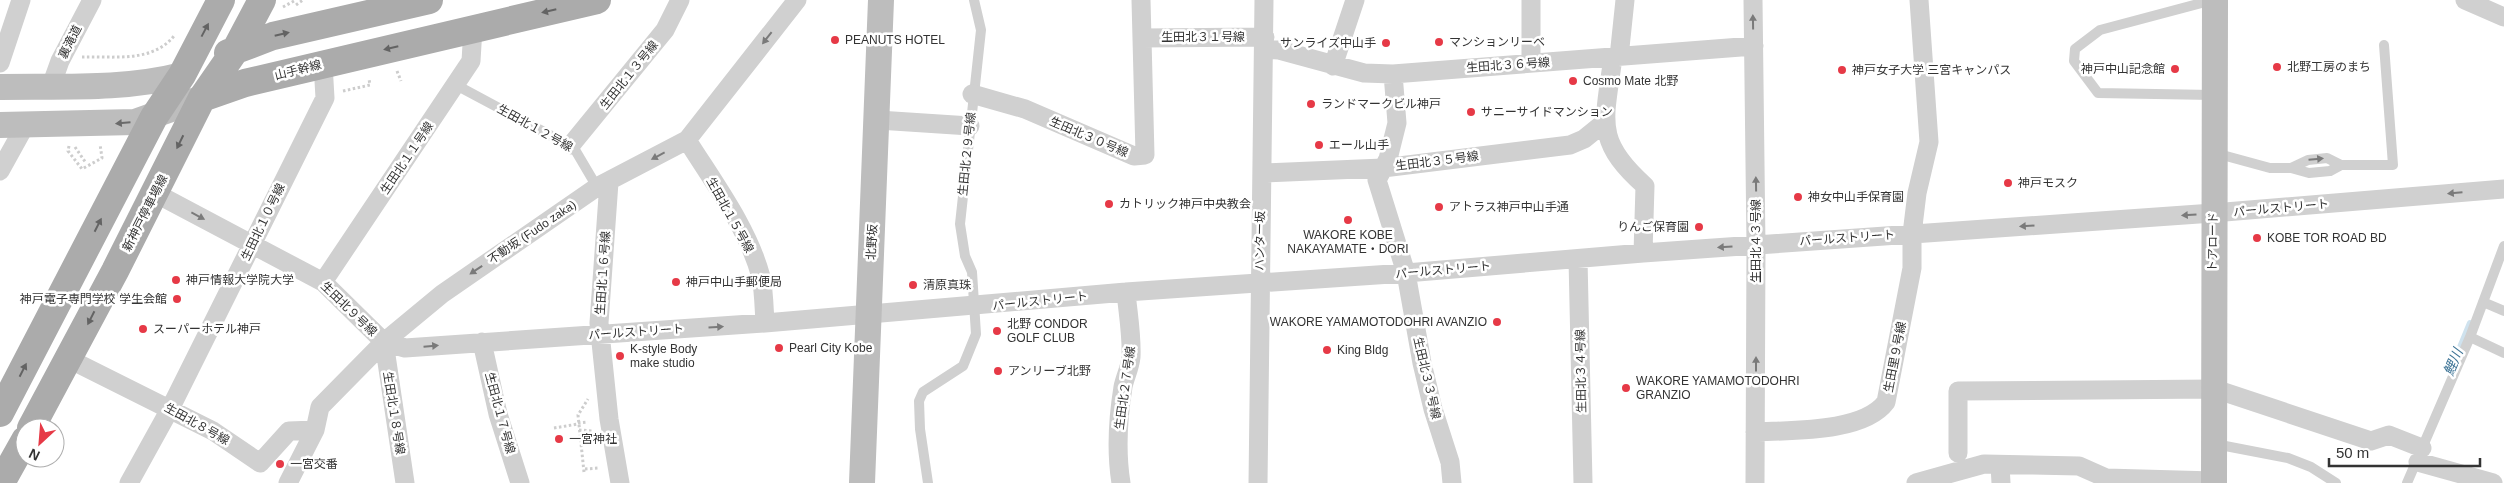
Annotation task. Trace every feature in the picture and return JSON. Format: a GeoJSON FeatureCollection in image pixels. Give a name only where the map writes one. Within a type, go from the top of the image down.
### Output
{"type":"FeatureCollection","features":[{"type":"Feature","properties":{"kind":"main road"},"geometry":{"type":"LineString","coordinates":[[0,413],[154,117],[182,74],[221,0]]}},
{"type":"Feature","properties":{"kind":"main road","name":"新神戸停車場線"},"geometry":{"type":"LineString","coordinates":[[37,418],[155,193],[202,98],[236,49],[262,0]]}},
{"type":"Feature","properties":{"kind":"main road","name":"山手幹線"},"geometry":{"type":"LineString","coordinates":[[202,98],[245,83],[597,0]]}},
{"type":"Feature","properties":{"kind":"main road"},"geometry":{"type":"LineString","coordinates":[[182,74],[236,49],[273,36],[397,3]]}},
{"type":"Feature","properties":{"kind":"main road"},"geometry":{"type":"LineString","coordinates":[[1,483],[15,458]]}},
{"type":"Feature","properties":{"kind":"street"},"geometry":{"type":"LineString","coordinates":[[0,62],[21,0]]}},
{"type":"Feature","properties":{"kind":"street","name":"裏滝道"},"geometry":{"type":"LineString","coordinates":[[51,86],[60,61],[92,0]]}},
{"type":"Feature","properties":{"kind":"street","name":"生田北１３号線"},"geometry":{"type":"LineString","coordinates":[[571,145],[666,30],[680,0]]}},
{"type":"Feature","properties":{"kind":"street","name":"不動坂 (Fudo zaka)"},"geometry":{"type":"LineString","coordinates":[[288,483],[315,430],[320,407],[384,342],[442,294],[603,184],[687,140],[797,0]]}},
{"type":"Feature","properties":{"kind":"street","name":"北野坂"},"geometry":{"type":"LineString","coordinates":[[862,483],[878,120],[881,0]]}},
{"type":"Feature","properties":{"kind":"street","name":"生田北３０号線"},"geometry":{"type":"LineString","coordinates":[[972,94],[1025,109],[1134,156],[1144,155],[1141,0]]}},
{"type":"Feature","properties":{"kind":"street","name":"ハンター坂"},"geometry":{"type":"LineString","coordinates":[[1258,483],[1259,283],[1265,43],[1264,0]]}},
{"type":"Feature","properties":{"kind":"street"},"geometry":{"type":"LineString","coordinates":[[1333,66],[1354,0]]}},
{"type":"Feature","properties":{"kind":"street"},"geometry":{"type":"LineString","coordinates":[[1531,0],[1531,64]]}},
{"type":"Feature","properties":{"kind":"street"},"geometry":{"type":"LineString","coordinates":[[1625,0],[1605,122],[1609,143],[1626,169],[1645,186],[1643,253]]}},
{"type":"Feature","properties":{"kind":"street","name":"生田北４３号線"},"geometry":{"type":"LineString","coordinates":[[1753,0],[1756,245],[1755,483]]}},
{"type":"Feature","properties":{"kind":"street","name":"生田里９号線"},"geometry":{"type":"LineString","coordinates":[[1755,432],[1820,428],[1859,421],[1880,410],[1886,402],[1912,268],[1912,234],[1917,193],[1929,142],[1919,0]]}},
{"type":"Feature","properties":{"kind":"street","name":"トアロード"},"geometry":{"type":"LineString","coordinates":[[2214,0],[2214,482]]}},
{"type":"Feature","properties":{"kind":"street"},"geometry":{"type":"LineString","coordinates":[[2465,0],[2504,17]]}},
{"type":"Feature","properties":{"kind":"street","name":"生田北１１号線"},"geometry":{"type":"LineString","coordinates":[[324,282],[456,85],[470,61],[473,28]]}},
{"type":"Feature","properties":{"kind":"street","name":"生田北３１号線"},"geometry":{"type":"LineString","coordinates":[[1142,38],[1265,43]]}},
{"type":"Feature","properties":{"kind":"street","name":"生田北３６号線"},"geometry":{"type":"LineString","coordinates":[[1265,43],[1279,50],[1333,66],[1364,73],[1394,74],[1754,46]]}},
{"type":"Feature","properties":{"kind":"street","name":"生田北１０号線"},"geometry":{"type":"LineString","coordinates":[[129,483],[170,408],[325,98],[323,64]]}},
{"type":"Feature","properties":{"kind":"street"},"geometry":{"type":"LineString","coordinates":[[0,86],[133,83],[160,80],[182,74]]}},
{"type":"Feature","properties":{"kind":"street","name":"生田北３３号線"},"geometry":{"type":"LineString","coordinates":[[1394,74],[1397,123],[1388,159],[1377,180],[1406,273],[1422,363],[1433,409],[1450,462],[1452,483]]}},
{"type":"Feature","properties":{"kind":"street","name":"山手幹線"},"geometry":{"type":"LineString","coordinates":[[0,125],[114,124],[154,117],[202,98]]}},
{"type":"Feature","properties":{"kind":"street"},"geometry":{"type":"LineString","coordinates":[[878,120],[970,126]]}},
{"type":"Feature","properties":{"kind":"street","name":"生田北３５号線"},"geometry":{"type":"LineString","coordinates":[[1262,172],[1383,168],[1570,145],[1584,138],[1605,122]]}},
{"type":"Feature","properties":{"kind":"street"},"geometry":{"type":"LineString","coordinates":[[0,170],[26,124]]}},
{"type":"Feature","properties":{"kind":"street","name":"生田北１５号線"},"geometry":{"type":"LineString","coordinates":[[687,140],[728,206],[750,247],[761,278],[766,323]]}},
{"type":"Feature","properties":{"kind":"street","name":"生田北１６号線"},"geometry":{"type":"LineString","coordinates":[[603,184],[599,323],[609,418],[620,483]]}},
{"type":"Feature","properties":{"kind":"street","name":"パールストリート"},"geometry":{"type":"LineString","coordinates":[[384,342],[405,348],[766,323],[975,307],[1126,292],[2213,213],[2504,189]]}},
{"type":"Feature","properties":{"kind":"street","name":"生田北９号線"},"geometry":{"type":"LineString","coordinates":[[155,193],[324,282],[384,342]]}},
{"type":"Feature","properties":{"kind":"street","name":"生田北３４号線"},"geometry":{"type":"LineString","coordinates":[[1578,258],[1583,483]]}},
{"type":"Feature","properties":{"kind":"street","name":"生田北２７号線"},"geometry":{"type":"LineString","coordinates":[[1120,483],[1118,463],[1123,387],[1131,352],[1126,292]]}},
{"type":"Feature","properties":{"kind":"street","name":"生田北１８号線"},"geometry":{"type":"LineString","coordinates":[[384,342],[405,483]]}},
{"type":"Feature","properties":{"kind":"street","name":"生田北１７号線"},"geometry":{"type":"LineString","coordinates":[[482,342],[498,414],[518,483]]}},
{"type":"Feature","properties":{"kind":"street","name":"生田北８号線"},"geometry":{"type":"LineString","coordinates":[[69,359],[213,431],[260,462],[289,431],[315,430]]}},
{"type":"Feature","properties":{"kind":"street"},"geometry":{"type":"LineString","coordinates":[[1958,453],[1958,391],[2215,390],[2372,441],[2388,435],[2416,450],[2493,483]]}},
{"type":"Feature","properties":{"kind":"street"},"geometry":{"type":"LineString","coordinates":[[1916,483],[1984,464],[2001,474],[2079,466],[2106,478],[2214,482]]}},
{"type":"Feature","properties":{"kind":"lane","name":"生田北２９号線"},"geometry":{"type":"LineString","coordinates":[[928,483],[920,429],[919,401],[923,392],[963,366],[976,334],[972,272],[966,256],[960,224],[972,94],[981,30],[974,0]]}},
{"type":"Feature","properties":{"kind":"lane"},"geometry":{"type":"LineString","coordinates":[[2214,0],[2100,30],[2075,49],[2074,61],[2098,93],[2214,95]]}},
{"type":"Feature","properties":{"kind":"lane"},"geometry":{"type":"LineString","coordinates":[[2214,153],[2270,168],[2291,168],[2308,160],[2327,158],[2341,165],[2393,165],[2384,45]]}},
{"type":"Feature","properties":{"kind":"lane","name":"生田北１２号線"},"geometry":{"type":"LineString","coordinates":[[456,85],[571,145],[603,184]]}},
{"type":"Feature","properties":{"kind":"lane"},"geometry":{"type":"LineString","coordinates":[[2407,483],[2416,450],[2470,337],[2504,246]]}},
{"type":"Feature","properties":{"kind":"lane"},"geometry":{"type":"LineString","coordinates":[[2483,302],[2504,311]]}},
{"type":"Feature","properties":{"kind":"lane"},"geometry":{"type":"LineString","coordinates":[[2470,337],[2504,353]]}},
{"type":"Feature","properties":{"kind":"lane"},"geometry":{"type":"LineString","coordinates":[[2214,444],[2288,458],[2311,467],[2336,483]]}},
{"type":"Feature","properties":{"kind":"path"},"geometry":{"type":"LineString","coordinates":[[296,5],[303,0]]}},
{"type":"Feature","properties":{"kind":"path"},"geometry":{"type":"LineString","coordinates":[[60,61],[75,61],[82,57],[145,56],[165,47],[175,34]]}},
{"type":"Feature","properties":{"kind":"path"},"geometry":{"type":"LineString","coordinates":[[391,73],[398,71],[401,81]]}},
{"type":"Feature","properties":{"kind":"path"},"geometry":{"type":"LineString","coordinates":[[86,163],[74,146],[69,145],[68,151],[82,169],[102,158]]}},
{"type":"Feature","properties":{"kind":"path"},"geometry":{"type":"LineString","coordinates":[[584,472],[578,415],[587,400],[593,395]]}},
{"type":"Feature","properties":{"kind":"path"},"geometry":{"type":"LineString","coordinates":[[554,428],[588,422]]}},
{"type":"Feature","properties":{"kind":"waterway","name":"鯉川"},"geometry":{"type":"LineString","coordinates":[[2456,357],[2470,323]]}},
{"type":"Feature","properties":{"kind":"place","name":"PEANUTS HOTEL"},"geometry":{"type":"Point","coordinates":[835,40]}},
{"type":"Feature","properties":{"kind":"place","name":"マンションリーベ"},"geometry":{"type":"Point","coordinates":[1439,42]}},
{"type":"Feature","properties":{"kind":"place","name":"サンライズ中山手"},"geometry":{"type":"Point","coordinates":[1386,43]}},
{"type":"Feature","properties":{"kind":"place","name":"北野工房のまち"},"geometry":{"type":"Point","coordinates":[2277,67]}},
{"type":"Feature","properties":{"kind":"place","name":"神戸中山記念館"},"geometry":{"type":"Point","coordinates":[2175,69]}},
{"type":"Feature","properties":{"kind":"place","name":"神戸女子大学 三宮キャンパス"},"geometry":{"type":"Point","coordinates":[1842,70]}},
{"type":"Feature","properties":{"kind":"place","name":"Cosmo Mate 北野"},"geometry":{"type":"Point","coordinates":[1573,81]}},
{"type":"Feature","properties":{"kind":"place","name":"ランドマークビル神戸"},"geometry":{"type":"Point","coordinates":[1311,104]}},
{"type":"Feature","properties":{"kind":"place","name":"サニーサイドマンション"},"geometry":{"type":"Point","coordinates":[1471,112]}},
{"type":"Feature","properties":{"kind":"place","name":"エール山手"},"geometry":{"type":"Point","coordinates":[1319,145]}},
{"type":"Feature","properties":{"kind":"place","name":"神戸モスク"},"geometry":{"type":"Point","coordinates":[2008,183]}},
{"type":"Feature","properties":{"kind":"place","name":"神女中山手保育園"},"geometry":{"type":"Point","coordinates":[1798,197]}},
{"type":"Feature","properties":{"kind":"place","name":"カトリック神戸中央教会"},"geometry":{"type":"Point","coordinates":[1109,204]}},
{"type":"Feature","properties":{"kind":"place","name":"アトラス神戸中山手通"},"geometry":{"type":"Point","coordinates":[1439,207]}},
{"type":"Feature","properties":{"kind":"place","name":"WAKORE KOBE NAKAYAMATE・DORI"},"geometry":{"type":"Point","coordinates":[1348,220]}},
{"type":"Feature","properties":{"kind":"place","name":"りんご保育園"},"geometry":{"type":"Point","coordinates":[1699,227]}},
{"type":"Feature","properties":{"kind":"place","name":"KOBE TOR ROAD BD"},"geometry":{"type":"Point","coordinates":[2257,238]}},
{"type":"Feature","properties":{"kind":"place","name":"神戸情報大学院大学"},"geometry":{"type":"Point","coordinates":[176,280]}},
{"type":"Feature","properties":{"kind":"place","name":"神戸中山手郵便局"},"geometry":{"type":"Point","coordinates":[676,282]}},
{"type":"Feature","properties":{"kind":"place","name":"清原真珠"},"geometry":{"type":"Point","coordinates":[913,285]}},
{"type":"Feature","properties":{"kind":"place","name":"神戸電子専門学校 学生会館"},"geometry":{"type":"Point","coordinates":[177,299]}},
{"type":"Feature","properties":{"kind":"place","name":"WAKORE YAMAMOTODOHRI AVANZIO"},"geometry":{"type":"Point","coordinates":[1497,322]}},
{"type":"Feature","properties":{"kind":"place","name":"スーパーホテル神戸"},"geometry":{"type":"Point","coordinates":[143,329]}},
{"type":"Feature","properties":{"kind":"place","name":"北野 CONDOR GOLF CLUB"},"geometry":{"type":"Point","coordinates":[997,331]}},
{"type":"Feature","properties":{"kind":"place","name":"Pearl City Kobe"},"geometry":{"type":"Point","coordinates":[779,348]}},
{"type":"Feature","properties":{"kind":"place","name":"King Bldg"},"geometry":{"type":"Point","coordinates":[1327,350]}},
{"type":"Feature","properties":{"kind":"place","name":"K-style Body make studio"},"geometry":{"type":"Point","coordinates":[620,356]}},
{"type":"Feature","properties":{"kind":"place","name":"アンリーブ北野"},"geometry":{"type":"Point","coordinates":[998,371]}},
{"type":"Feature","properties":{"kind":"place","name":"WAKORE YAMAMOTODOHRI GRANZIO"},"geometry":{"type":"Point","coordinates":[1626,388]}},
{"type":"Feature","properties":{"kind":"place","name":"一宮神社"},"geometry":{"type":"Point","coordinates":[559,439]}},
{"type":"Feature","properties":{"kind":"place","name":"一宮交番"},"geometry":{"type":"Point","coordinates":[280,464]}}]}
